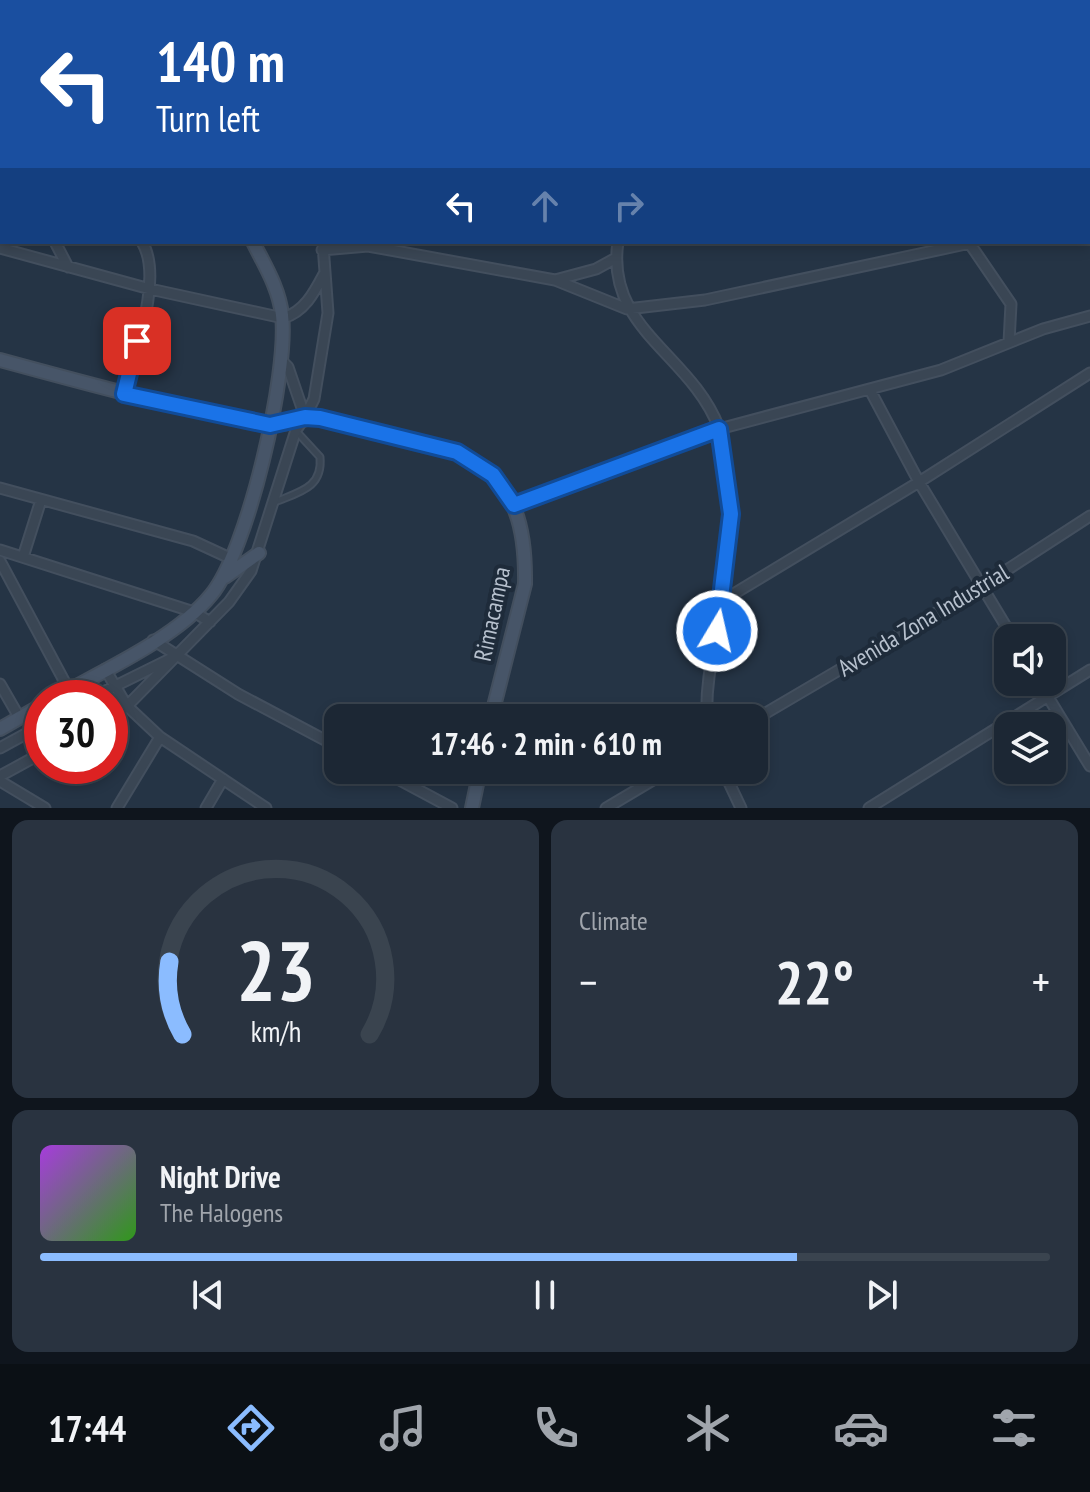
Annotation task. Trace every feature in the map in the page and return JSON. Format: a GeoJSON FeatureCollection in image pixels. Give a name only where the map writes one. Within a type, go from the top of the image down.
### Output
{"type":"FeatureCollection","features":[{"type":"Feature","properties":{"kind":"street"},"geometry":{"type":"LineString","coordinates":[[56,244],[68,267]]}},
{"type":"Feature","properties":{"kind":"street"},"geometry":{"type":"LineString","coordinates":[[124,394],[150,289],[149,257],[143,244]]}},
{"type":"Feature","properties":{"kind":"street"},"geometry":{"type":"LineString","coordinates":[[86,680],[194,612],[222,578],[232,559],[270,425],[281,360],[283,318],[272,277],[254,244]]}},
{"type":"Feature","properties":{"kind":"street"},"geometry":{"type":"LineString","coordinates":[[618,244],[618,288],[627,309],[699,392],[719,429],[731,514],[706,704]]}},
{"type":"Feature","properties":{"kind":"street"},"geometry":{"type":"LineString","coordinates":[[128,705],[210,622],[251,571],[259,553],[296,430],[314,399],[328,313],[323,246],[368,246],[555,280],[627,309],[705,300],[968,244]]}},
{"type":"Feature","properties":{"kind":"street"},"geometry":{"type":"LineString","coordinates":[[974,244],[1011,304],[1009,342]]}},
{"type":"Feature","properties":{"kind":"street"},"geometry":{"type":"LineString","coordinates":[[0,248],[150,289],[283,318],[292,315],[310,299],[324,274]]}},
{"type":"Feature","properties":{"kind":"street"},"geometry":{"type":"LineString","coordinates":[[555,280],[596,269],[616,258]]}},
{"type":"Feature","properties":{"kind":"street"},"geometry":{"type":"LineString","coordinates":[[514,505],[719,429],[941,370],[1009,342],[1087,316]]}},
{"type":"Feature","properties":{"kind":"street"},"geometry":{"type":"LineString","coordinates":[[0,360],[124,394],[270,425]]}},
{"type":"Feature","properties":{"kind":"street"},"geometry":{"type":"LineString","coordinates":[[281,360],[288,367],[305,417]]}},
{"type":"Feature","properties":{"kind":"street"},"geometry":{"type":"LineString","coordinates":[[722,601],[919,482],[1090,373]]}},
{"type":"Feature","properties":{"kind":"street"},"geometry":{"type":"LineString","coordinates":[[870,390],[919,482],[1005,624]]}},
{"type":"Feature","properties":{"kind":"street","name":"Rimacampa"},"geometry":{"type":"LineString","coordinates":[[270,425],[305,417],[457,452],[493,475],[514,505],[524,539],[525,584],[495,704]]}},
{"type":"Feature","properties":{"kind":"street"},"geometry":{"type":"LineString","coordinates":[[0,488],[193,541],[232,559]]}},
{"type":"Feature","properties":{"kind":"street"},"geometry":{"type":"LineString","coordinates":[[23,557],[41,500]]}},
{"type":"Feature","properties":{"kind":"street","name":"Avenida Zona Industrial"},"geometry":{"type":"LineString","coordinates":[[768,712],[982,586],[1090,516]]}},
{"type":"Feature","properties":{"kind":"street"},"geometry":{"type":"LineString","coordinates":[[0,550],[194,612],[210,622]]}},
{"type":"Feature","properties":{"kind":"street"},"geometry":{"type":"LineString","coordinates":[[222,578],[259,553]]}},
{"type":"Feature","properties":{"kind":"street"},"geometry":{"type":"LineString","coordinates":[[0,561],[64,680]]}},
{"type":"Feature","properties":{"kind":"street"},"geometry":{"type":"LineString","coordinates":[[153,640],[324,739]]}},
{"type":"Feature","properties":{"kind":"street"},"geometry":{"type":"LineString","coordinates":[[125,680],[177,656]]}},
{"type":"Feature","properties":{"kind":"street"},"geometry":{"type":"LineString","coordinates":[[105,669],[111,680]]}},
{"type":"Feature","properties":{"kind":"street"},"geometry":{"type":"LineString","coordinates":[[869,808],[1090,670]]}},
{"type":"Feature","properties":{"kind":"street"},"geometry":{"type":"LineString","coordinates":[[0,684],[19,717]]}},
{"type":"Feature","properties":{"kind":"street"},"geometry":{"type":"LineString","coordinates":[[1048,697],[1090,766]]}},
{"type":"Feature","properties":{"kind":"street"},"geometry":{"type":"LineString","coordinates":[[128,707],[160,737],[266,808]]}},
{"type":"Feature","properties":{"kind":"street"},"geometry":{"type":"LineString","coordinates":[[0,729],[24,714]]}},
{"type":"Feature","properties":{"kind":"street"},"geometry":{"type":"LineString","coordinates":[[0,748],[24,735]]}},
{"type":"Feature","properties":{"kind":"street"},"geometry":{"type":"LineString","coordinates":[[117,808],[160,737]]}},
{"type":"Feature","properties":{"kind":"street"},"geometry":{"type":"LineString","coordinates":[[24,764],[0,779],[45,808]]}},
{"type":"Feature","properties":{"kind":"street"},"geometry":{"type":"LineString","coordinates":[[206,808],[223,779]]}},
{"type":"Feature","properties":{"kind":"street"},"geometry":{"type":"LineString","coordinates":[[407,784],[452,808]]}},
{"type":"Feature","properties":{"kind":"street"},"geometry":{"type":"LineString","coordinates":[[472,808],[477,784]]}},
{"type":"Feature","properties":{"kind":"street"},"geometry":{"type":"LineString","coordinates":[[606,808],[646,784]]}},
{"type":"Feature","properties":{"kind":"street"},"geometry":{"type":"LineString","coordinates":[[730,784],[741,808]]}},
{"type":"Feature","properties":{"kind":"lane"},"geometry":{"type":"LineString","coordinates":[[274,502],[308,489],[317,479],[320,457],[296,430]]}},
{"type":"Feature","properties":{"kind":"route"},"geometry":{"type":"LineString","coordinates":[[137,341],[124,394],[270,425],[282,425],[305,417],[320,418],[457,452],[493,475],[514,505],[719,429],[731,514],[717,631]]}}]}
